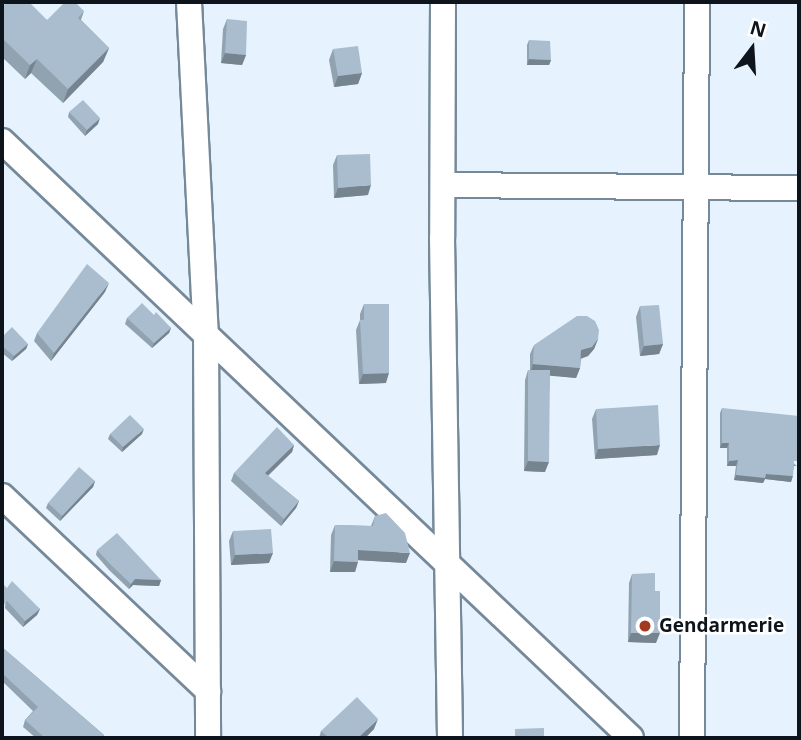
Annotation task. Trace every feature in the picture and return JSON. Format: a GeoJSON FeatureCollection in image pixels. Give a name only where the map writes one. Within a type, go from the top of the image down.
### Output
{"type":"FeatureCollection","features":[{"type":"Feature","properties":{"kind":"street"},"geometry":{"type":"LineString","coordinates":[[189,2],[206,335],[208,738]]}},
{"type":"Feature","properties":{"kind":"street"},"geometry":{"type":"LineString","coordinates":[[443,2],[450,738]]}},
{"type":"Feature","properties":{"kind":"street"},"geometry":{"type":"LineString","coordinates":[[692,738],[697,2]]}},
{"type":"Feature","properties":{"kind":"street"},"geometry":{"type":"LineString","coordinates":[[2,141],[631,738]]}},
{"type":"Feature","properties":{"kind":"street"},"geometry":{"type":"LineString","coordinates":[[443,185],[799,188]]}},
{"type":"Feature","properties":{"kind":"street"},"geometry":{"type":"LineString","coordinates":[[2,496],[208,691]]}},
{"type":"Feature","properties":{"kind":"building"},"geometry":{"type":"Polygon","coordinates":[[[7,2],[29,2],[47,20],[65,2],[75,2],[84,11],[78,18],[109,48],[68,89],[37,59],[30,65],[2,38],[2,7],[7,2]]]}},
{"type":"Feature","properties":{"kind":"building"},"geometry":{"type":"Polygon","coordinates":[[[227,19],[247,21],[246,55],[225,53],[227,19]]]}},
{"type":"Feature","properties":{"kind":"building"},"geometry":{"type":"Polygon","coordinates":[[[529,40],[550,41],[551,60],[529,59],[529,40]]]}},
{"type":"Feature","properties":{"kind":"building"},"geometry":{"type":"Polygon","coordinates":[[[358,46],[362,73],[338,76],[333,49],[358,46]]]}},
{"type":"Feature","properties":{"kind":"building"},"geometry":{"type":"Polygon","coordinates":[[[83,100],[100,118],[87,130],[69,112],[83,100]]]}},
{"type":"Feature","properties":{"kind":"building"},"geometry":{"type":"Polygon","coordinates":[[[370,154],[371,185],[338,188],[337,155],[370,154]]]}},
{"type":"Feature","properties":{"kind":"building"},"geometry":{"type":"Polygon","coordinates":[[[87,264],[109,283],[54,353],[37,333],[87,264]]]}},
{"type":"Feature","properties":{"kind":"building"},"geometry":{"type":"Polygon","coordinates":[[[142,303],[154,315],[156,312],[171,328],[154,343],[127,318],[142,303]]]}},
{"type":"Feature","properties":{"kind":"building"},"geometry":{"type":"Polygon","coordinates":[[[364,304],[389,304],[389,373],[363,374],[360,320],[364,320],[364,304]]]}},
{"type":"Feature","properties":{"kind":"building"},"geometry":{"type":"Polygon","coordinates":[[[659,305],[663,344],[644,346],[640,306],[659,305]]]}},
{"type":"Feature","properties":{"kind":"building"},"geometry":{"type":"Polygon","coordinates":[[[577,316],[587,316],[595,321],[599,330],[598,339],[592,347],[581,350],[580,368],[533,364],[534,345],[577,316]]]}},
{"type":"Feature","properties":{"kind":"building"},"geometry":{"type":"Polygon","coordinates":[[[12,327],[28,344],[14,356],[2,346],[2,337],[12,327]]]}},
{"type":"Feature","properties":{"kind":"building"},"geometry":{"type":"Polygon","coordinates":[[[528,370],[550,370],[549,462],[528,461],[528,370]]]}},
{"type":"Feature","properties":{"kind":"building"},"geometry":{"type":"Polygon","coordinates":[[[658,405],[660,445],[598,449],[596,409],[658,405]]]}},
{"type":"Feature","properties":{"kind":"building"},"geometry":{"type":"Polygon","coordinates":[[[722,408],[799,416],[799,461],[794,461],[793,476],[766,474],[765,478],[736,475],[738,460],[729,461],[729,443],[722,443],[722,408]]]}},
{"type":"Feature","properties":{"kind":"building"},"geometry":{"type":"Polygon","coordinates":[[[130,415],[144,429],[123,447],[110,434],[130,415]]]}},
{"type":"Feature","properties":{"kind":"building"},"geometry":{"type":"Polygon","coordinates":[[[277,427],[294,445],[265,473],[299,501],[284,519],[234,473],[277,427]]]}},
{"type":"Feature","properties":{"kind":"building"},"geometry":{"type":"Polygon","coordinates":[[[79,467],[95,481],[62,516],[48,503],[79,467]]]}},
{"type":"Feature","properties":{"kind":"building"},"geometry":{"type":"Polygon","coordinates":[[[386,513],[405,533],[410,553],[358,550],[358,562],[334,561],[335,525],[373,526],[375,516],[386,513]]]}},
{"type":"Feature","properties":{"kind":"building"},"geometry":{"type":"Polygon","coordinates":[[[271,529],[273,553],[235,555],[233,531],[271,529]]]}},
{"type":"Feature","properties":{"kind":"building"},"geometry":{"type":"Polygon","coordinates":[[[117,533],[161,580],[135,579],[131,584],[111,565],[97,550],[117,533]]]}},
{"type":"Feature","properties":{"kind":"building"},"geometry":{"type":"Polygon","coordinates":[[[655,573],[655,591],[660,591],[660,633],[631,633],[632,574],[655,573]]]}},
{"type":"Feature","properties":{"kind":"building"},"geometry":{"type":"Polygon","coordinates":[[[12,581],[40,609],[25,621],[7,601],[2,607],[2,583],[7,588],[12,581]]]}},
{"type":"Feature","properties":{"kind":"building"},"geometry":{"type":"Polygon","coordinates":[[[2,647],[104,735],[100,738],[45,738],[25,720],[38,707],[2,673],[2,647]]]}},
{"type":"Feature","properties":{"kind":"building"},"geometry":{"type":"Polygon","coordinates":[[[357,697],[378,719],[358,738],[329,738],[321,731],[357,697]]]}},
{"type":"Feature","properties":{"kind":"building"},"geometry":{"type":"Polygon","coordinates":[[[544,728],[544,738],[515,738],[515,729],[544,728]]]}},
{"type":"Feature","properties":{"kind":"place","name":"Gendarmerie"},"geometry":{"type":"Point","coordinates":[645,626]}}]}
